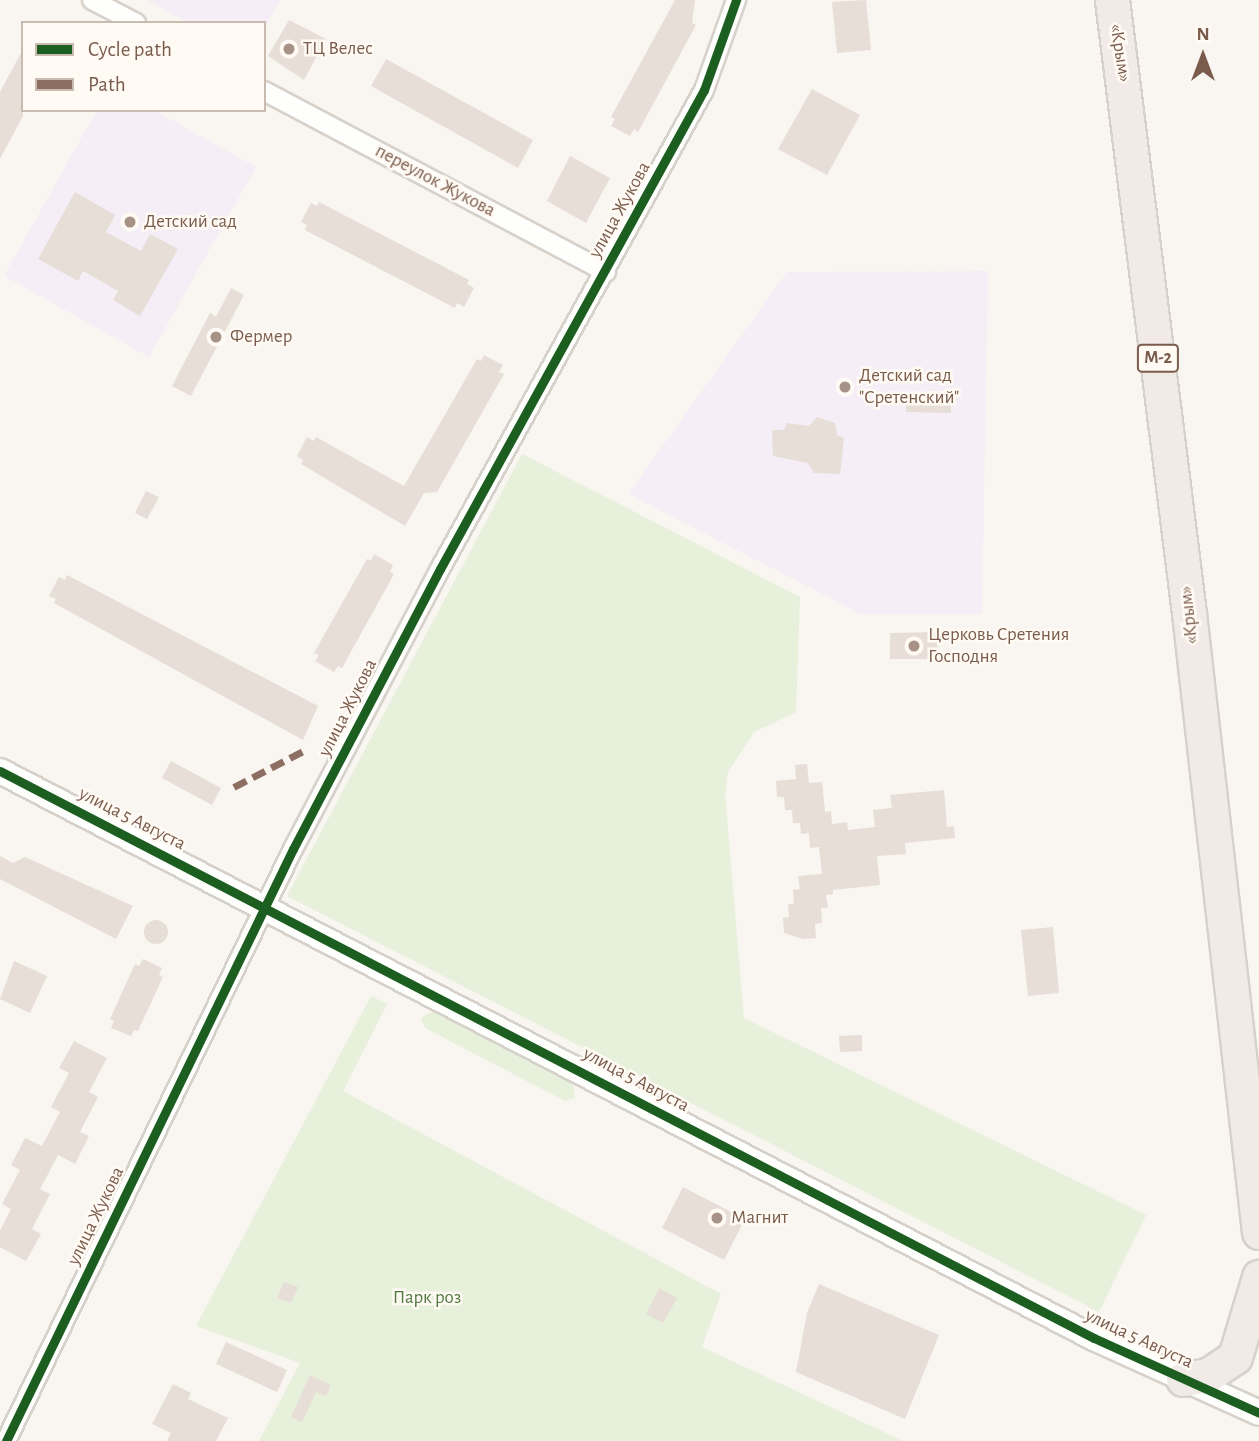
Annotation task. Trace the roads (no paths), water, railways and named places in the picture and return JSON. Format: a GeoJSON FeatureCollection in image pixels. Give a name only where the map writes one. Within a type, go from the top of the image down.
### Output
{"type":"FeatureCollection","features":[{"type":"Feature","properties":{"kind":"highway","name":"«Крым»"},"geometry":{"type":"LineString","coordinates":[[1112,0],[1189,613],[1259,1232]]}},
{"type":"Feature","properties":{"kind":"highway","name":"«Крым»"},"geometry":{"type":"LineString","coordinates":[[1120,0],[1194,584],[1259,1161]]}},
{"type":"Feature","properties":{"kind":"highway"},"geometry":{"type":"LineString","coordinates":[[1184,1379],[1209,1375],[1235,1357],[1259,1277]]}},
{"type":"Feature","properties":{"kind":"street"},"geometry":{"type":"LineString","coordinates":[[92,0],[132,21]]}},
{"type":"Feature","properties":{"kind":"street","name":"улица Жукова"},"geometry":{"type":"LineString","coordinates":[[6,1441],[265,907],[440,569],[704,90],[736,0]]}},
{"type":"Feature","properties":{"kind":"street","name":"переулок Жукова"},"geometry":{"type":"LineString","coordinates":[[266,92],[606,272]]}},
{"type":"Feature","properties":{"kind":"street","name":"улица 5 Августа"},"geometry":{"type":"LineString","coordinates":[[0,771],[1094,1339],[1259,1413]]}},
{"type":"Feature","properties":{"kind":"place","name":"ТЦ Велес"},"geometry":{"type":"Point","coordinates":[289,49]}},
{"type":"Feature","properties":{"kind":"place","name":"Детский сад"},"geometry":{"type":"Point","coordinates":[130,222]}},
{"type":"Feature","properties":{"kind":"place","name":"Фермер"},"geometry":{"type":"Point","coordinates":[216,337]}},
{"type":"Feature","properties":{"kind":"place","name":"Детский сад \"Сретенский\""},"geometry":{"type":"Point","coordinates":[845,387]}},
{"type":"Feature","properties":{"kind":"place","name":"Церковь Сретения Господня"},"geometry":{"type":"Point","coordinates":[914,646]}},
{"type":"Feature","properties":{"kind":"place","name":"Магнит"},"geometry":{"type":"Point","coordinates":[717,1218]}},
{"type":"Feature","properties":{"kind":"park label","name":"Парк роз"},"geometry":{"type":"Point","coordinates":[427,1298]}}]}
